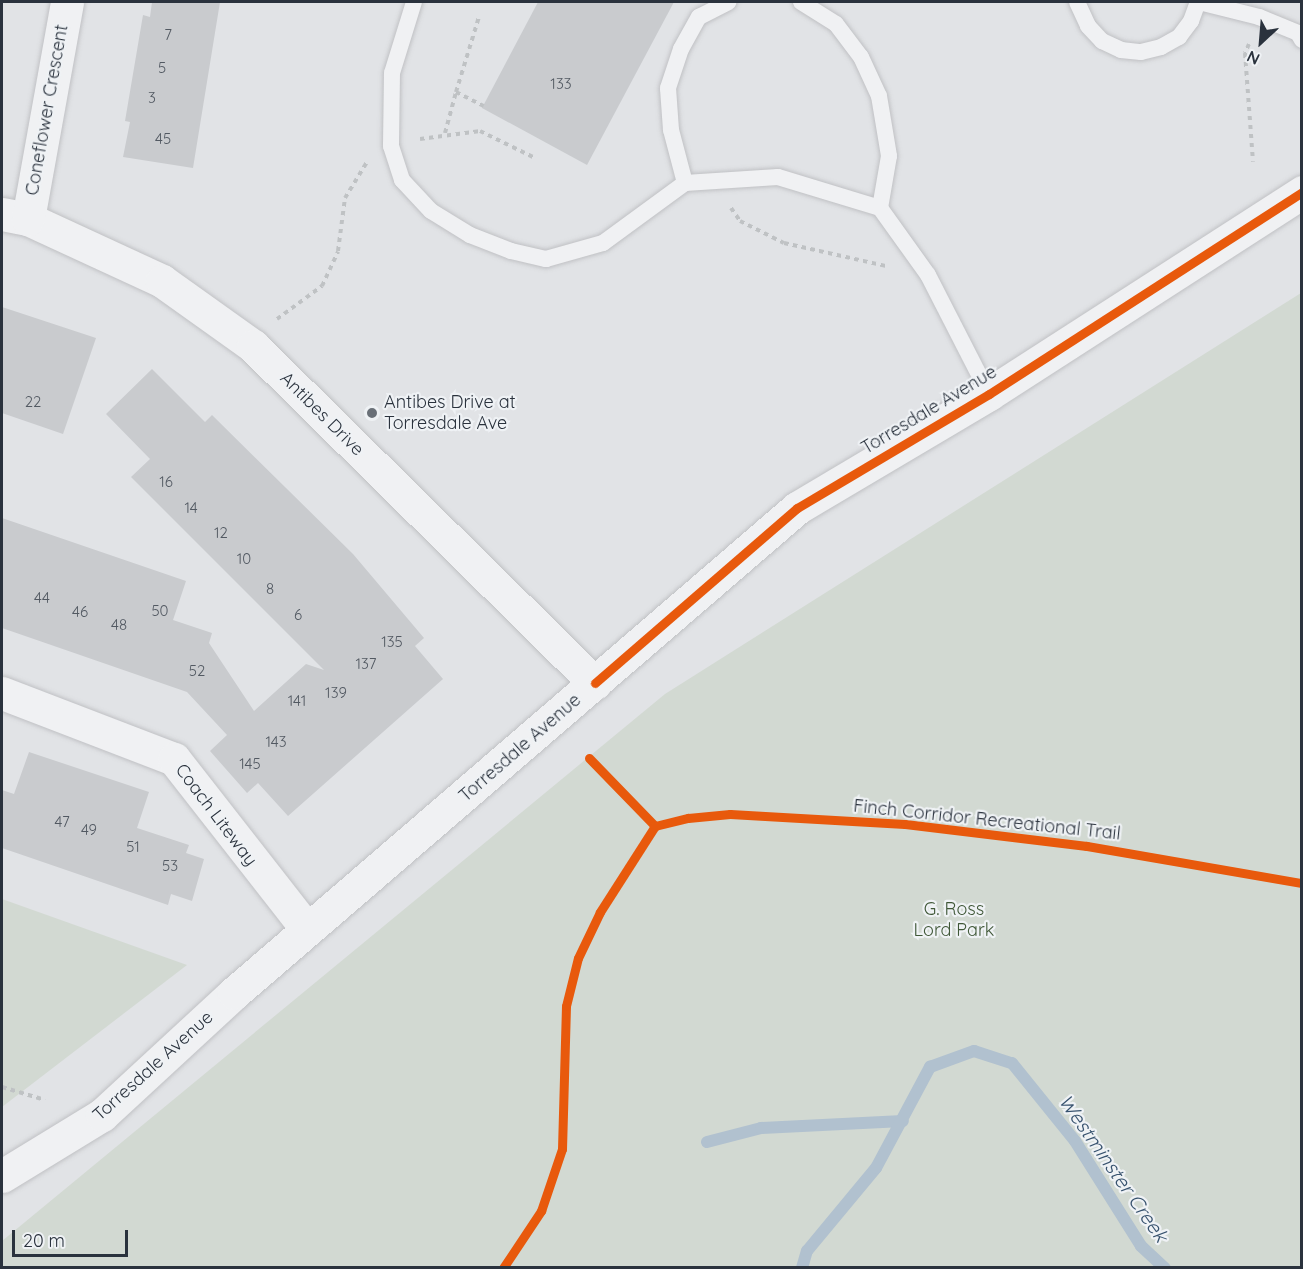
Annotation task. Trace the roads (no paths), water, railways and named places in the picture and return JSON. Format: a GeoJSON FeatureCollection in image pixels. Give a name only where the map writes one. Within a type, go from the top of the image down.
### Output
{"type":"FeatureCollection","features":[{"type":"Feature","properties":{"kind":"street","name":"Coneflower Crescent"},"geometry":{"type":"LineString","coordinates":[[15,216],[67,2]]}},
{"type":"Feature","properties":{"kind":"street","name":"Torresdale Avenue"},"geometry":{"type":"LineString","coordinates":[[2,1176],[102,1115],[307,930],[797,508],[989,394],[1302,192]]}},
{"type":"Feature","properties":{"kind":"street","name":"Antibes Drive"},"geometry":{"type":"LineString","coordinates":[[15,216],[162,281],[253,346],[595,683]]}},
{"type":"Feature","properties":{"kind":"street","name":"Coach Liteway"},"geometry":{"type":"LineString","coordinates":[[2,693],[174,759],[307,930]]}},
{"type":"Feature","properties":{"kind":"lane"},"geometry":{"type":"LineString","coordinates":[[414,2],[392,73],[391,146],[402,180],[431,211],[471,235],[511,251],[546,259],[603,243],[685,183],[778,177],[880,208],[928,276],[989,394]]}},
{"type":"Feature","properties":{"kind":"lane"},"geometry":{"type":"LineString","coordinates":[[685,183],[671,130],[668,87],[681,49],[699,17],[728,2]]}},
{"type":"Feature","properties":{"kind":"lane"},"geometry":{"type":"LineString","coordinates":[[801,2],[836,24],[861,57],[879,96],[889,156],[880,208]]}},
{"type":"Feature","properties":{"kind":"lane"},"geometry":{"type":"LineString","coordinates":[[1077,2],[1088,26],[1102,41],[1121,50],[1141,52],[1161,47],[1179,37],[1191,21],[1199,2],[1259,17],[1300,35]]}},
{"type":"Feature","properties":{"kind":"waterway","name":"Westminster Creek"},"geometry":{"type":"LineString","coordinates":[[802,1268],[807,1251],[876,1168],[930,1067],[974,1051],[1012,1063],[1075,1141],[1141,1246],[1165,1268]]}},
{"type":"Feature","properties":{"kind":"waterway"},"geometry":{"type":"LineString","coordinates":[[707,1142],[761,1128],[903,1121]]}},
{"type":"Feature","properties":{"kind":"place","name":"Antibes Drive at Torresdale Ave"},"geometry":{"type":"Point","coordinates":[372,413]}},
{"type":"Feature","properties":{"kind":"park label","name":"G. Ross Lord Park"},"geometry":{"type":"Point","coordinates":[954,920]}}]}
